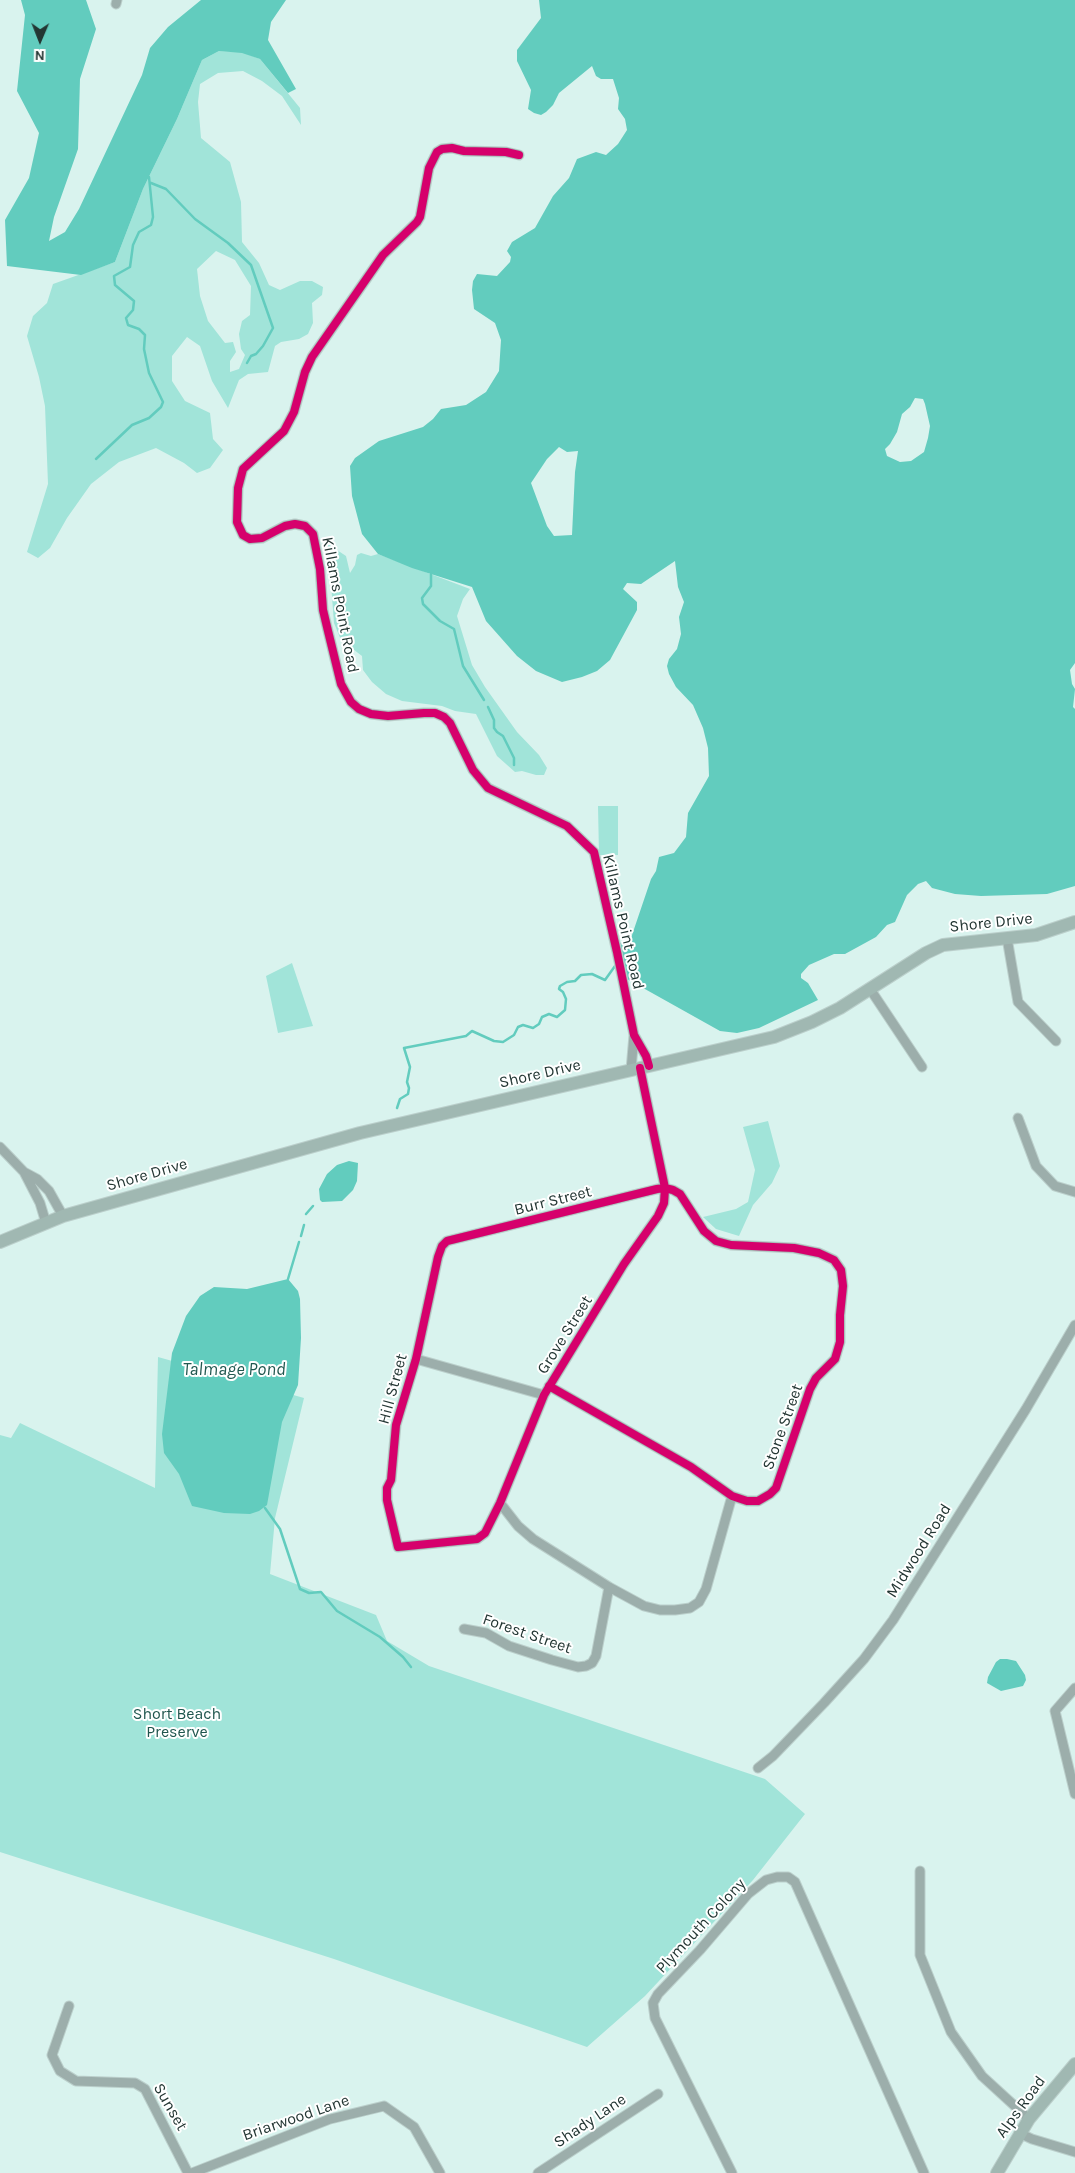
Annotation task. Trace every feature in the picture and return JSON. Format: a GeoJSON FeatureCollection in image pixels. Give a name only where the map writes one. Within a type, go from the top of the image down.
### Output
{"type":"FeatureCollection","features":[{"type":"Feature","properties":{"kind":"main road","name":"Shore Drive"},"geometry":{"type":"LineString","coordinates":[[0,1242],[63,1216],[358,1134],[788,1032],[831,1013],[926,953],[943,945],[1043,934],[1075,922]]}},
{"type":"Feature","properties":{"kind":"main road","name":"Alps Road"},"geometry":{"type":"LineString","coordinates":[[997,2173],[1029,2118],[1075,2064]]}},
{"type":"Feature","properties":{"kind":"street","name":"Killams Point Road"},"geometry":{"type":"LineString","coordinates":[[519,156],[506,152],[464,151],[452,148],[442,149],[437,152],[429,168],[420,217],[417,222],[384,255],[312,357],[305,372],[294,412],[284,431],[243,469],[238,488],[237,522],[243,535],[250,539],[262,538],[284,526],[295,524],[305,526],[313,534],[320,569],[323,610],[341,684],[355,705],[371,714],[388,716],[435,713],[444,717],[450,723],[473,770],[488,788],[567,826],[594,852],[618,952],[640,1068]]}},
{"type":"Feature","properties":{"kind":"street"},"geometry":{"type":"LineString","coordinates":[[1007,938],[1018,1002],[1056,1042]]}},
{"type":"Feature","properties":{"kind":"street"},"geometry":{"type":"LineString","coordinates":[[870,989],[922,1067]]}},
{"type":"Feature","properties":{"kind":"street","name":"Killams Point Road"},"geometry":{"type":"LineString","coordinates":[[634,1036],[646,1056],[640,1068]]}},
{"type":"Feature","properties":{"kind":"street","name":"Grove Street"},"geometry":{"type":"LineString","coordinates":[[398,1547],[477,1540],[485,1533],[500,1503],[547,1390],[624,1264],[658,1216],[664,1203],[665,1188],[640,1068]]}},
{"type":"Feature","properties":{"kind":"street"},"geometry":{"type":"LineString","coordinates":[[1018,1118],[1036,1166],[1055,1186],[1075,1192]]}},
{"type":"Feature","properties":{"kind":"street"},"geometry":{"type":"LineString","coordinates":[[0,1147],[24,1172],[40,1203],[46,1222]]}},
{"type":"Feature","properties":{"kind":"street"},"geometry":{"type":"LineString","coordinates":[[24,1172],[37,1179],[49,1191],[63,1216]]}},
{"type":"Feature","properties":{"kind":"street","name":"Burr Street"},"geometry":{"type":"LineString","coordinates":[[447,1241],[665,1188]]}},
{"type":"Feature","properties":{"kind":"street","name":"Stone Street"},"geometry":{"type":"LineString","coordinates":[[416,1358],[547,1390],[691,1466],[732,1496],[747,1501],[758,1501],[770,1494],[776,1488],[810,1389],[816,1378],[835,1359],[840,1342],[843,1286],[841,1270],[834,1260],[819,1253],[794,1248],[731,1245],[716,1241],[704,1231],[680,1194],[665,1188]]}},
{"type":"Feature","properties":{"kind":"street","name":"Hill Street"},"geometry":{"type":"LineString","coordinates":[[398,1547],[389,1516],[387,1488],[391,1480],[396,1425],[416,1358],[438,1257],[442,1246],[447,1241]]}},
{"type":"Feature","properties":{"kind":"street","name":"Midwood Road"},"geometry":{"type":"LineString","coordinates":[[758,1768],[773,1756],[824,1703],[864,1659],[893,1620],[1021,1417],[1075,1326]]}},
{"type":"Feature","properties":{"kind":"street"},"geometry":{"type":"LineString","coordinates":[[500,1503],[518,1526],[532,1539],[608,1587],[644,1606],[660,1610],[690,1608],[699,1602],[706,1589],[732,1496]]}},
{"type":"Feature","properties":{"kind":"street","name":"Forest Street"},"geometry":{"type":"LineString","coordinates":[[464,1629],[486,1633],[509,1646],[552,1660],[578,1667],[586,1666],[592,1663],[596,1656],[608,1587]]}},
{"type":"Feature","properties":{"kind":"street"},"geometry":{"type":"LineString","coordinates":[[1075,1688],[1055,1711],[1075,1794]]}},
{"type":"Feature","properties":{"kind":"street"},"geometry":{"type":"LineString","coordinates":[[920,1871],[920,1955],[951,2032],[982,2076],[1029,2118]]}},
{"type":"Feature","properties":{"kind":"street","name":"Plymouth Colony"},"geometry":{"type":"LineString","coordinates":[[732,2173],[655,2018],[653,2003],[658,1994],[700,1950],[748,1894],[766,1880],[777,1877],[788,1877],[795,1882],[924,2173]]}},
{"type":"Feature","properties":{"kind":"street","name":"Sunset"},"geometry":{"type":"LineString","coordinates":[[68,2006],[52,2055],[60,2071],[76,2080],[135,2082],[145,2089],[190,2173]]}},
{"type":"Feature","properties":{"kind":"street","name":"Shady Lane"},"geometry":{"type":"LineString","coordinates":[[538,2173],[658,2094]]}},
{"type":"Feature","properties":{"kind":"street","name":"Briarwood Lane"},"geometry":{"type":"LineString","coordinates":[[190,2173],[330,2119],[384,2106],[414,2127],[440,2173]]}},
{"type":"Feature","properties":{"kind":"street"},"geometry":{"type":"LineString","coordinates":[[1020,2133],[1032,2139],[1075,2152]]}},
{"type":"Feature","properties":{"kind":"green space"},"geometry":{"type":"Polygon","coordinates":[[[219,51],[242,52],[260,59],[300,108],[301,125],[282,96],[262,81],[243,71],[218,73],[200,84],[198,102],[201,138],[230,162],[241,202],[242,242],[259,263],[269,285],[280,290],[300,281],[312,281],[323,287],[322,295],[312,303],[313,323],[308,334],[299,339],[281,342],[275,346],[268,372],[248,374],[239,380],[228,408],[212,381],[200,346],[187,337],[172,356],[172,381],[185,401],[210,413],[213,439],[223,450],[210,468],[197,473],[184,463],[156,448],[119,462],[91,484],[67,518],[50,548],[38,558],[27,552],[48,484],[45,406],[27,336],[33,316],[47,303],[53,284],[115,262],[143,189],[177,119],[202,60],[219,51]],[[216,251],[197,269],[200,296],[208,321],[225,343],[233,342],[236,352],[230,361],[230,372],[239,369],[245,355],[241,349],[239,334],[242,321],[250,315],[251,286],[235,260],[216,251]]]}},
{"type":"Feature","properties":{"kind":"green space"},"geometry":{"type":"Polygon","coordinates":[[[328,544],[346,556],[350,573],[355,565],[357,555],[361,553],[371,556],[378,554],[470,589],[463,599],[457,616],[472,665],[517,732],[539,755],[547,768],[544,775],[522,771],[515,772],[497,756],[476,714],[455,711],[442,706],[402,701],[386,694],[372,682],[363,670],[362,656],[341,640],[334,623],[328,544]]]}},
{"type":"Feature","properties":{"kind":"green space"},"geometry":{"type":"Polygon","coordinates":[[[598,806],[618,806],[618,855],[599,855],[598,806]]]}},
{"type":"Feature","properties":{"kind":"green space"},"geometry":{"type":"Polygon","coordinates":[[[292,963],[313,1026],[278,1033],[266,976],[292,963]]]}},
{"type":"Feature","properties":{"kind":"green space"},"geometry":{"type":"Polygon","coordinates":[[[768,1121],[780,1166],[772,1183],[753,1205],[739,1236],[716,1229],[703,1217],[736,1209],[748,1202],[755,1170],[743,1127],[768,1121]]]}},
{"type":"Feature","properties":{"kind":"green space","name":"Short Beach Preserve"},"geometry":{"type":"Polygon","coordinates":[[[158,1357],[304,1398],[275,1518],[270,1574],[376,1615],[387,1641],[429,1666],[765,1779],[805,1814],[753,1880],[645,1996],[587,2047],[334,1959],[0,1852],[0,1435],[11,1438],[20,1423],[155,1488],[158,1357]]]}},
{"type":"Feature","properties":{"kind":"water"},"geometry":{"type":"Polygon","coordinates":[[[21,0],[86,0],[96,29],[80,79],[78,149],[54,217],[49,241],[65,232],[79,209],[142,75],[150,48],[168,27],[201,0],[286,0],[271,22],[268,40],[296,89],[288,93],[260,59],[242,53],[219,51],[202,60],[177,119],[143,189],[115,262],[81,275],[7,266],[5,220],[29,178],[39,133],[17,91],[25,15],[21,0]]]}},
{"type":"Feature","properties":{"kind":"water"},"geometry":{"type":"Polygon","coordinates":[[[539,0],[1075,0],[1075,663],[1070,670],[1072,684],[1075,689],[1073,707],[1075,709],[1075,886],[1047,894],[981,896],[955,894],[932,888],[926,881],[918,884],[907,895],[895,922],[887,925],[876,937],[845,954],[834,954],[809,965],[801,974],[801,978],[808,983],[818,1000],[759,1028],[737,1033],[720,1031],[627,979],[620,943],[631,938],[651,879],[656,871],[659,857],[674,853],[686,837],[688,813],[709,776],[708,748],[703,728],[693,705],[676,687],[667,666],[669,659],[677,649],[681,634],[679,617],[684,602],[678,587],[675,561],[641,584],[627,583],[623,589],[637,602],[637,610],[610,660],[597,671],[562,682],[536,671],[517,656],[486,621],[472,587],[412,568],[378,554],[362,534],[352,496],[350,466],[355,458],[379,441],[423,427],[441,409],[466,405],[486,392],[499,371],[501,340],[495,323],[474,309],[473,281],[477,274],[497,276],[510,262],[511,257],[507,251],[512,242],[535,228],[553,196],[569,178],[577,159],[596,152],[606,155],[618,144],[627,130],[625,119],[618,109],[619,98],[613,79],[601,79],[596,76],[592,66],[559,93],[553,105],[546,112],[541,115],[528,109],[531,90],[517,61],[517,50],[541,18],[539,0]],[[915,398],[910,407],[902,414],[897,432],[885,449],[887,456],[900,462],[911,461],[924,452],[928,438],[930,426],[925,404],[923,399],[915,398]],[[559,447],[547,459],[531,483],[547,526],[554,536],[572,535],[578,451],[567,452],[559,447]]]}},
{"type":"Feature","properties":{"kind":"water"},"geometry":{"type":"Polygon","coordinates":[[[349,1161],[358,1163],[357,1181],[353,1190],[342,1201],[322,1202],[319,1189],[327,1174],[337,1165],[349,1161]]]}},
{"type":"Feature","properties":{"kind":"water","name":"Talmage Pond"},"geometry":{"type":"Polygon","coordinates":[[[288,1279],[298,1291],[300,1299],[301,1338],[298,1385],[282,1422],[267,1505],[259,1511],[250,1514],[224,1513],[192,1506],[179,1474],[164,1453],[162,1434],[172,1353],[186,1316],[200,1296],[214,1287],[247,1289],[288,1279]]]}},
{"type":"Feature","properties":{"kind":"water"},"geometry":{"type":"Polygon","coordinates":[[[1000,1659],[1016,1661],[1025,1675],[1026,1680],[1023,1686],[1001,1691],[987,1683],[996,1662],[1000,1659]]]}},
{"type":"Feature","properties":{"kind":"waterway"},"geometry":{"type":"LineString","coordinates":[[96,459],[132,425],[149,418],[161,407],[163,402],[149,373],[144,349],[145,335],[139,329],[128,325],[126,318],[133,310],[134,301],[115,285],[114,276],[130,267],[133,245],[139,232],[151,225],[153,217],[149,177]]}},
{"type":"Feature","properties":{"kind":"waterway"},"geometry":{"type":"LineString","coordinates":[[151,183],[166,189],[195,219],[228,243],[251,265],[273,328],[263,346],[256,354],[251,356],[247,363]]}},
{"type":"Feature","properties":{"kind":"waterway"},"geometry":{"type":"LineString","coordinates":[[431,574],[431,586],[422,598],[423,604],[440,621],[454,629],[463,666],[484,700]]}},
{"type":"Feature","properties":{"kind":"waterway"},"geometry":{"type":"LineString","coordinates":[[488,707],[494,720],[494,728],[503,736],[514,758],[514,765]]}},
{"type":"Feature","properties":{"kind":"waterway"},"geometry":{"type":"LineString","coordinates":[[397,1108],[400,1099],[408,1094],[409,1088],[407,1082],[410,1067],[404,1048],[466,1036],[472,1031],[494,1041],[503,1042],[514,1035],[518,1027],[523,1025],[533,1028],[539,1024],[542,1017],[549,1014],[557,1017],[565,1010],[566,999],[563,992],[559,989],[560,986],[567,982],[575,981],[581,975],[592,974],[605,980],[615,966]]}},
{"type":"Feature","properties":{"kind":"waterway"},"geometry":{"type":"LineString","coordinates":[[306,1214],[313,1206]]}},
{"type":"Feature","properties":{"kind":"waterway"},"geometry":{"type":"LineString","coordinates":[[301,1236],[304,1225]]}},
{"type":"Feature","properties":{"kind":"waterway"},"geometry":{"type":"LineString","coordinates":[[288,1279],[299,1242]]}},
{"type":"Feature","properties":{"kind":"waterway"},"geometry":{"type":"LineString","coordinates":[[265,1508],[280,1529],[300,1589],[309,1593],[321,1592],[337,1611],[380,1637],[403,1657],[411,1667]]}},
{"type":"Feature","properties":{"kind":"cycle path"},"geometry":{"type":"LineString","coordinates":[[519,155],[506,152],[464,151],[452,148],[442,149],[437,152],[429,168],[420,217],[417,222],[383,255],[312,357],[305,372],[294,412],[284,431],[243,469],[238,488],[237,522],[243,535],[250,539],[262,538],[285,526],[295,524],[305,526],[313,534],[320,569],[323,610],[341,684],[351,702],[359,709],[371,714],[388,716],[435,713],[444,717],[450,723],[473,770],[488,788],[567,826],[594,852],[634,1035],[646,1056],[649,1066]]}},
{"type":"Feature","properties":{"kind":"cycle path"},"geometry":{"type":"LineString","coordinates":[[549,1386],[691,1467],[732,1496],[747,1501],[758,1501],[776,1488],[810,1389],[816,1378],[835,1359],[840,1342],[843,1286],[841,1270],[834,1260],[819,1253],[794,1248],[731,1245],[716,1241],[704,1231],[680,1194],[673,1190],[665,1188],[657,1189],[447,1241],[442,1246],[438,1257],[416,1359],[396,1425],[391,1480],[387,1488],[387,1500],[398,1547],[477,1539],[485,1533],[500,1503],[544,1395],[624,1264],[658,1216],[664,1203],[665,1188],[640,1068]]}}]}
